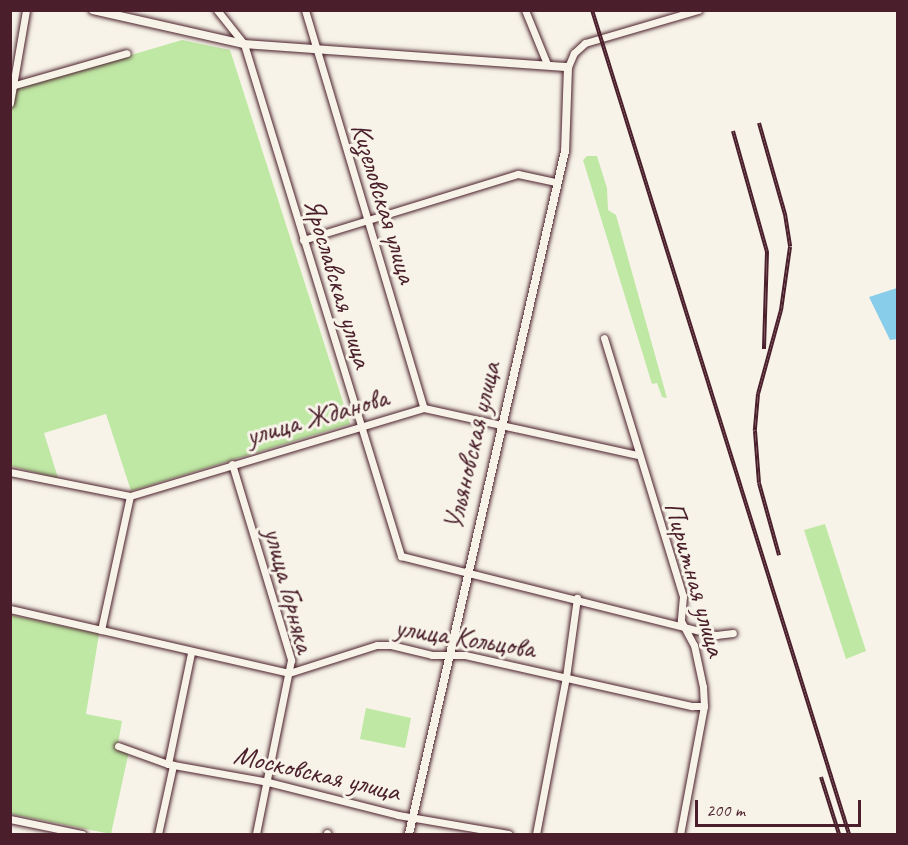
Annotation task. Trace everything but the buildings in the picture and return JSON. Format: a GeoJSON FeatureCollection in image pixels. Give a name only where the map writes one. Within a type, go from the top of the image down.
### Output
{"type":"FeatureCollection","features":[{"type":"Feature","properties":{"kind":"main road"},"geometry":{"type":"LineString","coordinates":[[93,10],[244,45],[568,67]]}},
{"type":"Feature","properties":{"kind":"main road","name":"Ульяновская улица"},"geometry":{"type":"LineString","coordinates":[[409,834],[500,423],[569,126],[568,67]]}},
{"type":"Feature","properties":{"kind":"street"},"geometry":{"type":"LineString","coordinates":[[10,103],[26,10]]}},
{"type":"Feature","properties":{"kind":"street","name":"Ярославская улица"},"geometry":{"type":"LineString","coordinates":[[217,10],[244,45],[401,556],[682,623],[716,635],[733,633]]}},
{"type":"Feature","properties":{"kind":"street","name":"Кизеловская улица"},"geometry":{"type":"LineString","coordinates":[[305,10],[424,408]]}},
{"type":"Feature","properties":{"kind":"street"},"geometry":{"type":"LineString","coordinates":[[525,10],[547,64]]}},
{"type":"Feature","properties":{"kind":"street"},"geometry":{"type":"LineString","coordinates":[[568,67],[574,53],[585,43],[672,14],[698,10]]}},
{"type":"Feature","properties":{"kind":"street"},"geometry":{"type":"LineString","coordinates":[[15,84],[127,52]]}},
{"type":"Feature","properties":{"kind":"street"},"geometry":{"type":"LineString","coordinates":[[303,240],[518,174],[557,183]]}},
{"type":"Feature","properties":{"kind":"street","name":"Пиритная улица"},"geometry":{"type":"LineString","coordinates":[[604,338],[637,455],[683,596],[682,623],[694,645],[704,706],[680,834]]}},
{"type":"Feature","properties":{"kind":"street","name":"улица Жданова"},"geometry":{"type":"LineString","coordinates":[[10,472],[130,496],[424,408],[637,455]]}},
{"type":"Feature","properties":{"kind":"street","name":"улица Горняка"},"geometry":{"type":"LineString","coordinates":[[232,464],[289,653],[289,673],[256,834]]}},
{"type":"Feature","properties":{"kind":"street"},"geometry":{"type":"LineString","coordinates":[[101,630],[130,496]]}},
{"type":"Feature","properties":{"kind":"street"},"geometry":{"type":"LineString","coordinates":[[537,834],[566,677],[577,598]]}},
{"type":"Feature","properties":{"kind":"street","name":"улица Кольцова"},"geometry":{"type":"LineString","coordinates":[[10,609],[191,653],[289,673],[377,645],[448,655],[465,655],[704,706]]}},
{"type":"Feature","properties":{"kind":"street"},"geometry":{"type":"LineString","coordinates":[[158,834],[191,653]]}},
{"type":"Feature","properties":{"kind":"street","name":"Московская улица"},"geometry":{"type":"LineString","coordinates":[[118,746],[170,764],[268,782],[398,815],[413,815],[508,834]]}},
{"type":"Feature","properties":{"kind":"street"},"geometry":{"type":"LineString","coordinates":[[10,819],[82,834]]}},
{"type":"Feature","properties":{"kind":"green space"},"geometry":{"type":"Polygon","coordinates":[[[182,40],[230,50],[350,424],[131,491],[106,414],[44,433],[58,478],[11,466],[10,120],[16,89],[182,40]]]}},
{"type":"Feature","properties":{"kind":"green space"},"geometry":{"type":"Polygon","coordinates":[[[587,156],[597,156],[607,188],[608,210],[616,215],[667,398],[662,397],[657,383],[652,384],[583,160],[587,156]]]}},
{"type":"Feature","properties":{"kind":"green space"},"geometry":{"type":"Polygon","coordinates":[[[825,524],[866,651],[846,659],[804,530],[825,524]]]}},
{"type":"Feature","properties":{"kind":"green space"},"geometry":{"type":"Polygon","coordinates":[[[11,615],[99,634],[86,714],[122,721],[117,749],[129,751],[111,834],[11,814],[11,615]]]}},
{"type":"Feature","properties":{"kind":"green space"},"geometry":{"type":"Polygon","coordinates":[[[366,708],[411,718],[405,748],[360,739],[366,708]]]}},
{"type":"Feature","properties":{"kind":"water"},"geometry":{"type":"Polygon","coordinates":[[[897,288],[897,339],[890,340],[869,297],[897,288]]]}},
{"type":"Feature","properties":{"kind":"railway"},"geometry":{"type":"LineString","coordinates":[[592,10],[849,834]]}},
{"type":"Feature","properties":{"kind":"railway"},"geometry":{"type":"LineString","coordinates":[[759,123],[785,214],[790,247],[781,310],[758,394],[755,431],[759,483],[779,555]]}},
{"type":"Feature","properties":{"kind":"railway"},"geometry":{"type":"LineString","coordinates":[[733,131],[767,252],[764,349]]}},
{"type":"Feature","properties":{"kind":"railway"},"geometry":{"type":"LineString","coordinates":[[821,777],[839,834]]}}]}
